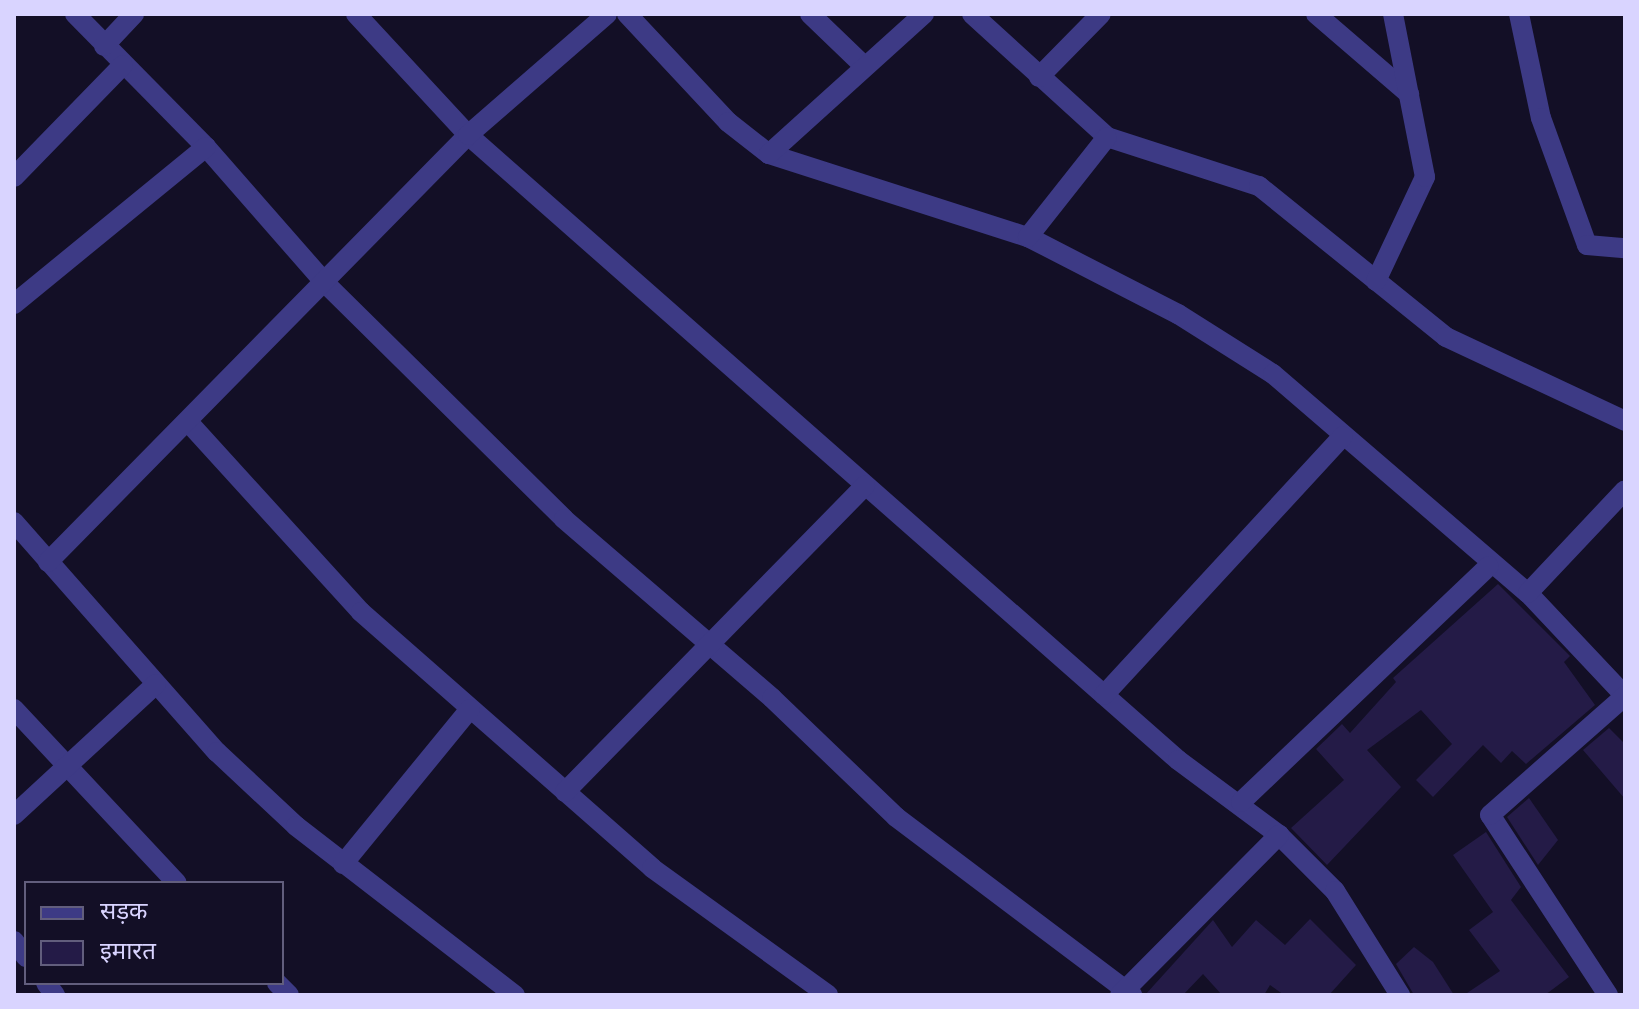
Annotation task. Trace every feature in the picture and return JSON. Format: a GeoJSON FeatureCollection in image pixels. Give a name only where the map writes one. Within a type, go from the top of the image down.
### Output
{"type":"FeatureCollection","features":[{"type":"Feature","properties":{"kind":"street"},"geometry":{"type":"LineString","coordinates":[[75,14],[206,147],[324,282],[564,519],[712,646],[896,817],[1126,993],[1279,835]]}},
{"type":"Feature","properties":{"kind":"street"},"geometry":{"type":"LineString","coordinates":[[104,46],[134,14]]}},
{"type":"Feature","properties":{"kind":"street"},"geometry":{"type":"LineString","coordinates":[[356,14],[468,135],[1178,760],[1241,802],[1279,835],[1335,891],[1400,995]]}},
{"type":"Feature","properties":{"kind":"street"},"geometry":{"type":"LineString","coordinates":[[48,562],[190,424],[468,135],[607,14]]}},
{"type":"Feature","properties":{"kind":"street"},"geometry":{"type":"LineString","coordinates":[[627,14],[728,122],[769,154],[1028,237],[1190,321],[1273,374],[1489,566],[1528,593],[1625,696],[1490,815],[1608,995]]}},
{"type":"Feature","properties":{"kind":"street"},"geometry":{"type":"LineString","coordinates":[[810,14],[863,65]]}},
{"type":"Feature","properties":{"kind":"street"},"geometry":{"type":"LineString","coordinates":[[769,154],[863,65],[924,14]]}},
{"type":"Feature","properties":{"kind":"street"},"geometry":{"type":"LineString","coordinates":[[972,14],[1107,137],[1259,186],[1446,337],[1625,421]]}},
{"type":"Feature","properties":{"kind":"street"},"geometry":{"type":"LineString","coordinates":[[1039,77],[1101,14]]}},
{"type":"Feature","properties":{"kind":"street"},"geometry":{"type":"LineString","coordinates":[[1316,14],[1409,94]]}},
{"type":"Feature","properties":{"kind":"street"},"geometry":{"type":"LineString","coordinates":[[1376,281],[1425,177],[1393,14]]}},
{"type":"Feature","properties":{"kind":"street"},"geometry":{"type":"LineString","coordinates":[[1519,14],[1541,118],[1587,245],[1625,248]]}},
{"type":"Feature","properties":{"kind":"street"},"geometry":{"type":"LineString","coordinates":[[14,177],[123,65]]}},
{"type":"Feature","properties":{"kind":"street"},"geometry":{"type":"LineString","coordinates":[[1028,237],[1107,137]]}},
{"type":"Feature","properties":{"kind":"street"},"geometry":{"type":"LineString","coordinates":[[14,304],[206,147]]}},
{"type":"Feature","properties":{"kind":"street"},"geometry":{"type":"LineString","coordinates":[[190,424],[361,612],[652,868],[828,995]]}},
{"type":"Feature","properties":{"kind":"street"},"geometry":{"type":"LineString","coordinates":[[1104,695],[1343,436]]}},
{"type":"Feature","properties":{"kind":"street"},"geometry":{"type":"LineString","coordinates":[[565,792],[712,646],[865,486]]}},
{"type":"Feature","properties":{"kind":"street"},"geometry":{"type":"LineString","coordinates":[[1528,593],[1625,490]]}},
{"type":"Feature","properties":{"kind":"street"},"geometry":{"type":"LineString","coordinates":[[14,522],[217,752],[343,864],[515,995]]}},
{"type":"Feature","properties":{"kind":"street"},"geometry":{"type":"LineString","coordinates":[[1241,802],[1489,566]]}},
{"type":"Feature","properties":{"kind":"street"},"geometry":{"type":"LineString","coordinates":[[14,815],[156,684]]}},
{"type":"Feature","properties":{"kind":"street"},"geometry":{"type":"LineString","coordinates":[[14,709],[175,881]]}},
{"type":"Feature","properties":{"kind":"street"},"geometry":{"type":"LineString","coordinates":[[343,864],[470,709]]}},
{"type":"Feature","properties":{"kind":"building"},"geometry":{"type":"Polygon","coordinates":[[[1498,584],[1570,656],[1564,662],[1595,705],[1526,764],[1512,751],[1501,763],[1483,745],[1433,797],[1416,780],[1452,744],[1421,710],[1367,750],[1401,787],[1327,865],[1291,828],[1344,780],[1316,749],[1342,724],[1350,733],[1396,682],[1393,678],[1498,584]]]}},
{"type":"Feature","properties":{"kind":"building"},"geometry":{"type":"Polygon","coordinates":[[[1609,728],[1625,744],[1625,799],[1583,750],[1609,728]]]}},
{"type":"Feature","properties":{"kind":"building"},"geometry":{"type":"Polygon","coordinates":[[[1529,798],[1558,840],[1538,865],[1507,817],[1529,798]]]}},
{"type":"Feature","properties":{"kind":"building"},"geometry":{"type":"Polygon","coordinates":[[[1486,832],[1521,887],[1511,900],[1569,977],[1545,995],[1464,995],[1500,971],[1469,930],[1493,912],[1453,855],[1486,832]]]}},
{"type":"Feature","properties":{"kind":"building"},"geometry":{"type":"Polygon","coordinates":[[[1310,919],[1356,965],[1329,995],[1284,995],[1270,985],[1264,995],[1222,995],[1203,974],[1183,995],[1145,995],[1213,920],[1232,947],[1256,920],[1285,945],[1310,919]]]}},
{"type":"Feature","properties":{"kind":"building"},"geometry":{"type":"Polygon","coordinates":[[[1414,947],[1433,962],[1454,995],[1414,995],[1396,964],[1414,947]]]}}]}
